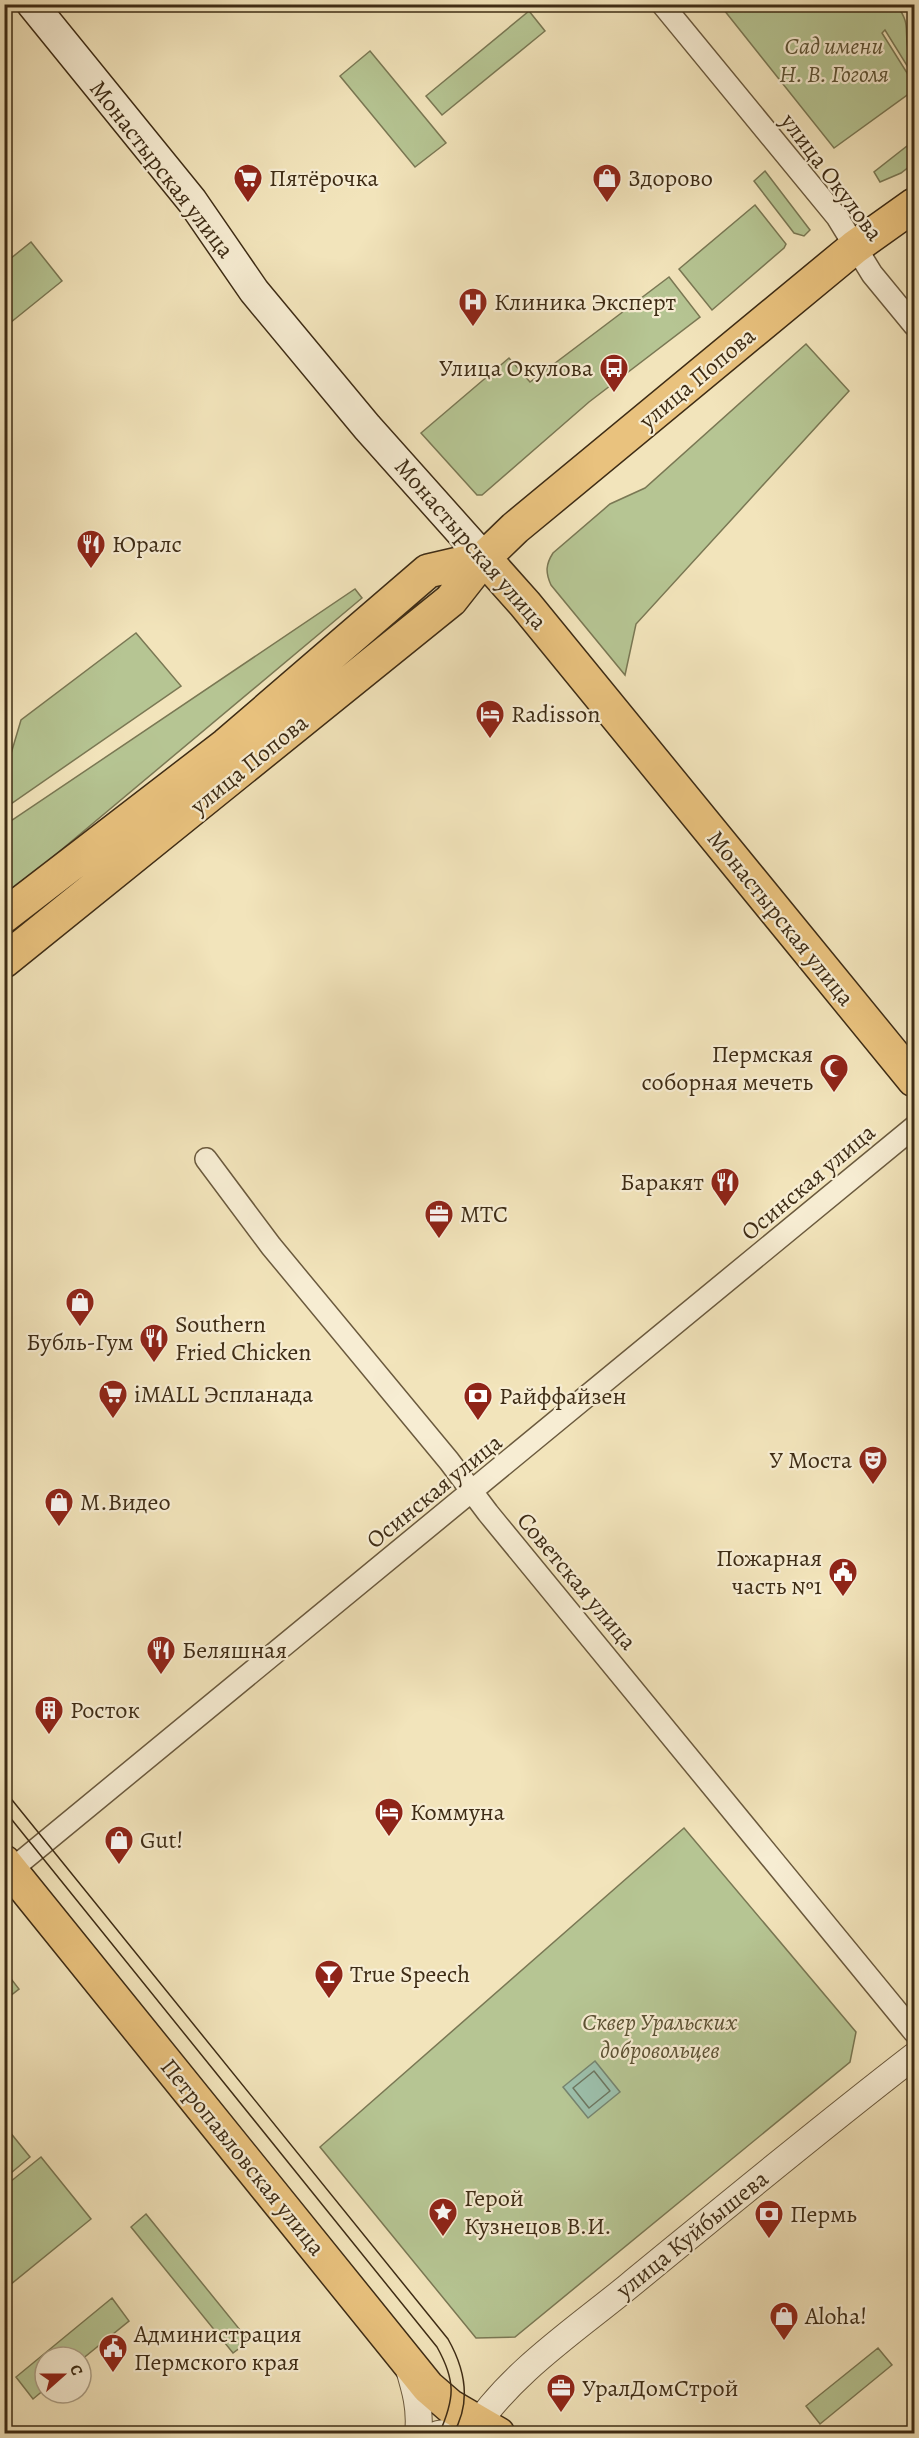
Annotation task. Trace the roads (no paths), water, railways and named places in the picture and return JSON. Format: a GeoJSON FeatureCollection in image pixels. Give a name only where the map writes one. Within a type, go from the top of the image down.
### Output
{"type":"FeatureCollection","features":[{"type":"Feature","properties":{"kind":"main road","name":"Монастырская улица"},"geometry":{"type":"LineString","coordinates":[[32,4],[192,201],[254,291],[367,428],[525,604],[915,1080]]}},
{"type":"Feature","properties":{"kind":"main road","name":"улица Попова"},"geometry":{"type":"LineString","coordinates":[[4,961],[451,600],[484,558],[523,521],[855,247],[915,205]]}},
{"type":"Feature","properties":{"kind":"main road","name":"улица Попова"},"geometry":{"type":"LineString","coordinates":[[4,916],[226,745],[428,571],[484,558]]}},
{"type":"Feature","properties":{"kind":"main road","name":"Петропавловская улица"},"geometry":{"type":"LineString","coordinates":[[8,1866],[428,2387],[483,2430]]}},
{"type":"Feature","properties":{"kind":"street","name":"улица Окулова"},"geometry":{"type":"LineString","coordinates":[[663,4],[837,217],[872,274],[915,325]]}},
{"type":"Feature","properties":{"kind":"street","name":"Осинская улица"},"geometry":{"type":"LineString","coordinates":[[8,1866],[472,1492],[915,1127]]}},
{"type":"Feature","properties":{"kind":"street","name":"Советская улица"},"geometry":{"type":"LineString","coordinates":[[206,1159],[271,1246],[915,2032]]}},
{"type":"Feature","properties":{"kind":"street","name":"улица Куйбышева"},"geometry":{"type":"LineString","coordinates":[[438,2433],[483,2430],[513,2383],[843,2111],[915,2056]]}},
{"type":"Feature","properties":{"kind":"street"},"geometry":{"type":"LineString","coordinates":[[407,2360],[417,2395],[420,2418],[418,2433]]}},
{"type":"Feature","properties":{"kind":"water"},"geometry":{"type":"Polygon","coordinates":[[[595,2061],[620,2092],[588,2118],[563,2087],[595,2061]]]}},
{"type":"Feature","properties":{"kind":"tram line"},"geometry":{"type":"LineString","coordinates":[[4,1790],[448,2339],[459,2362],[464,2386],[463,2410],[453,2434]]}},
{"type":"Feature","properties":{"kind":"tram line"},"geometry":{"type":"LineString","coordinates":[[4,1810],[437,2347],[448,2370],[451,2390],[448,2410],[439,2434]]}},
{"type":"Feature","properties":{"kind":"place","name":"Пятёрочка"},"geometry":{"type":"Point","coordinates":[248,204]}},
{"type":"Feature","properties":{"kind":"place","name":"Здорово"},"geometry":{"type":"Point","coordinates":[607,204]}},
{"type":"Feature","properties":{"kind":"place","name":"Клиника Эксперт"},"geometry":{"type":"Point","coordinates":[473,328]}},
{"type":"Feature","properties":{"kind":"place","name":"Улица Окулова"},"geometry":{"type":"Point","coordinates":[614,394]}},
{"type":"Feature","properties":{"kind":"place","name":"Юралс"},"geometry":{"type":"Point","coordinates":[91,570]}},
{"type":"Feature","properties":{"kind":"place","name":"Radisson"},"geometry":{"type":"Point","coordinates":[490,740]}},
{"type":"Feature","properties":{"kind":"place","name":"Пермская соборная мечеть"},"geometry":{"type":"Point","coordinates":[834,1094]}},
{"type":"Feature","properties":{"kind":"place","name":"Баракят"},"geometry":{"type":"Point","coordinates":[725,1208]}},
{"type":"Feature","properties":{"kind":"place","name":"МТС"},"geometry":{"type":"Point","coordinates":[439,1240]}},
{"type":"Feature","properties":{"kind":"place","name":"Бубль-Гум"},"geometry":{"type":"Point","coordinates":[80,1328]}},
{"type":"Feature","properties":{"kind":"place","name":"Southern Fried Chicken"},"geometry":{"type":"Point","coordinates":[154,1364]}},
{"type":"Feature","properties":{"kind":"place","name":"iMALL Эспланада"},"geometry":{"type":"Point","coordinates":[113,1420]}},
{"type":"Feature","properties":{"kind":"place","name":"Райффайзен"},"geometry":{"type":"Point","coordinates":[478,1422]}},
{"type":"Feature","properties":{"kind":"place","name":"У Моста"},"geometry":{"type":"Point","coordinates":[873,1486]}},
{"type":"Feature","properties":{"kind":"place","name":"М.Видео"},"geometry":{"type":"Point","coordinates":[59,1528]}},
{"type":"Feature","properties":{"kind":"place","name":"Пожарная часть №1"},"geometry":{"type":"Point","coordinates":[843,1598]}},
{"type":"Feature","properties":{"kind":"place","name":"Беляшная"},"geometry":{"type":"Point","coordinates":[161,1676]}},
{"type":"Feature","properties":{"kind":"place","name":"Росток"},"geometry":{"type":"Point","coordinates":[49,1736]}},
{"type":"Feature","properties":{"kind":"place","name":"Коммуна"},"geometry":{"type":"Point","coordinates":[389,1838]}},
{"type":"Feature","properties":{"kind":"place","name":"Gut!"},"geometry":{"type":"Point","coordinates":[119,1866]}},
{"type":"Feature","properties":{"kind":"place","name":"True Speech"},"geometry":{"type":"Point","coordinates":[329,2000]}},
{"type":"Feature","properties":{"kind":"place","name":"Герой Кузнецов В.И."},"geometry":{"type":"Point","coordinates":[443,2238]}},
{"type":"Feature","properties":{"kind":"place","name":"Пермь"},"geometry":{"type":"Point","coordinates":[769,2240]}},
{"type":"Feature","properties":{"kind":"place","name":"Aloha!"},"geometry":{"type":"Point","coordinates":[784,2342]}},
{"type":"Feature","properties":{"kind":"place","name":"Администрация Пермского края"},"geometry":{"type":"Point","coordinates":[113,2374]}},
{"type":"Feature","properties":{"kind":"place","name":"УралДомСтрой"},"geometry":{"type":"Point","coordinates":[561,2414]}},
{"type":"Feature","properties":{"kind":"park label","name":"Сад имени Н. В. Гоголя"},"geometry":{"type":"Point","coordinates":[834,60]}},
{"type":"Feature","properties":{"kind":"park label","name":"Сквер Уральских добровольцев"},"geometry":{"type":"Point","coordinates":[660,2036]}}]}
